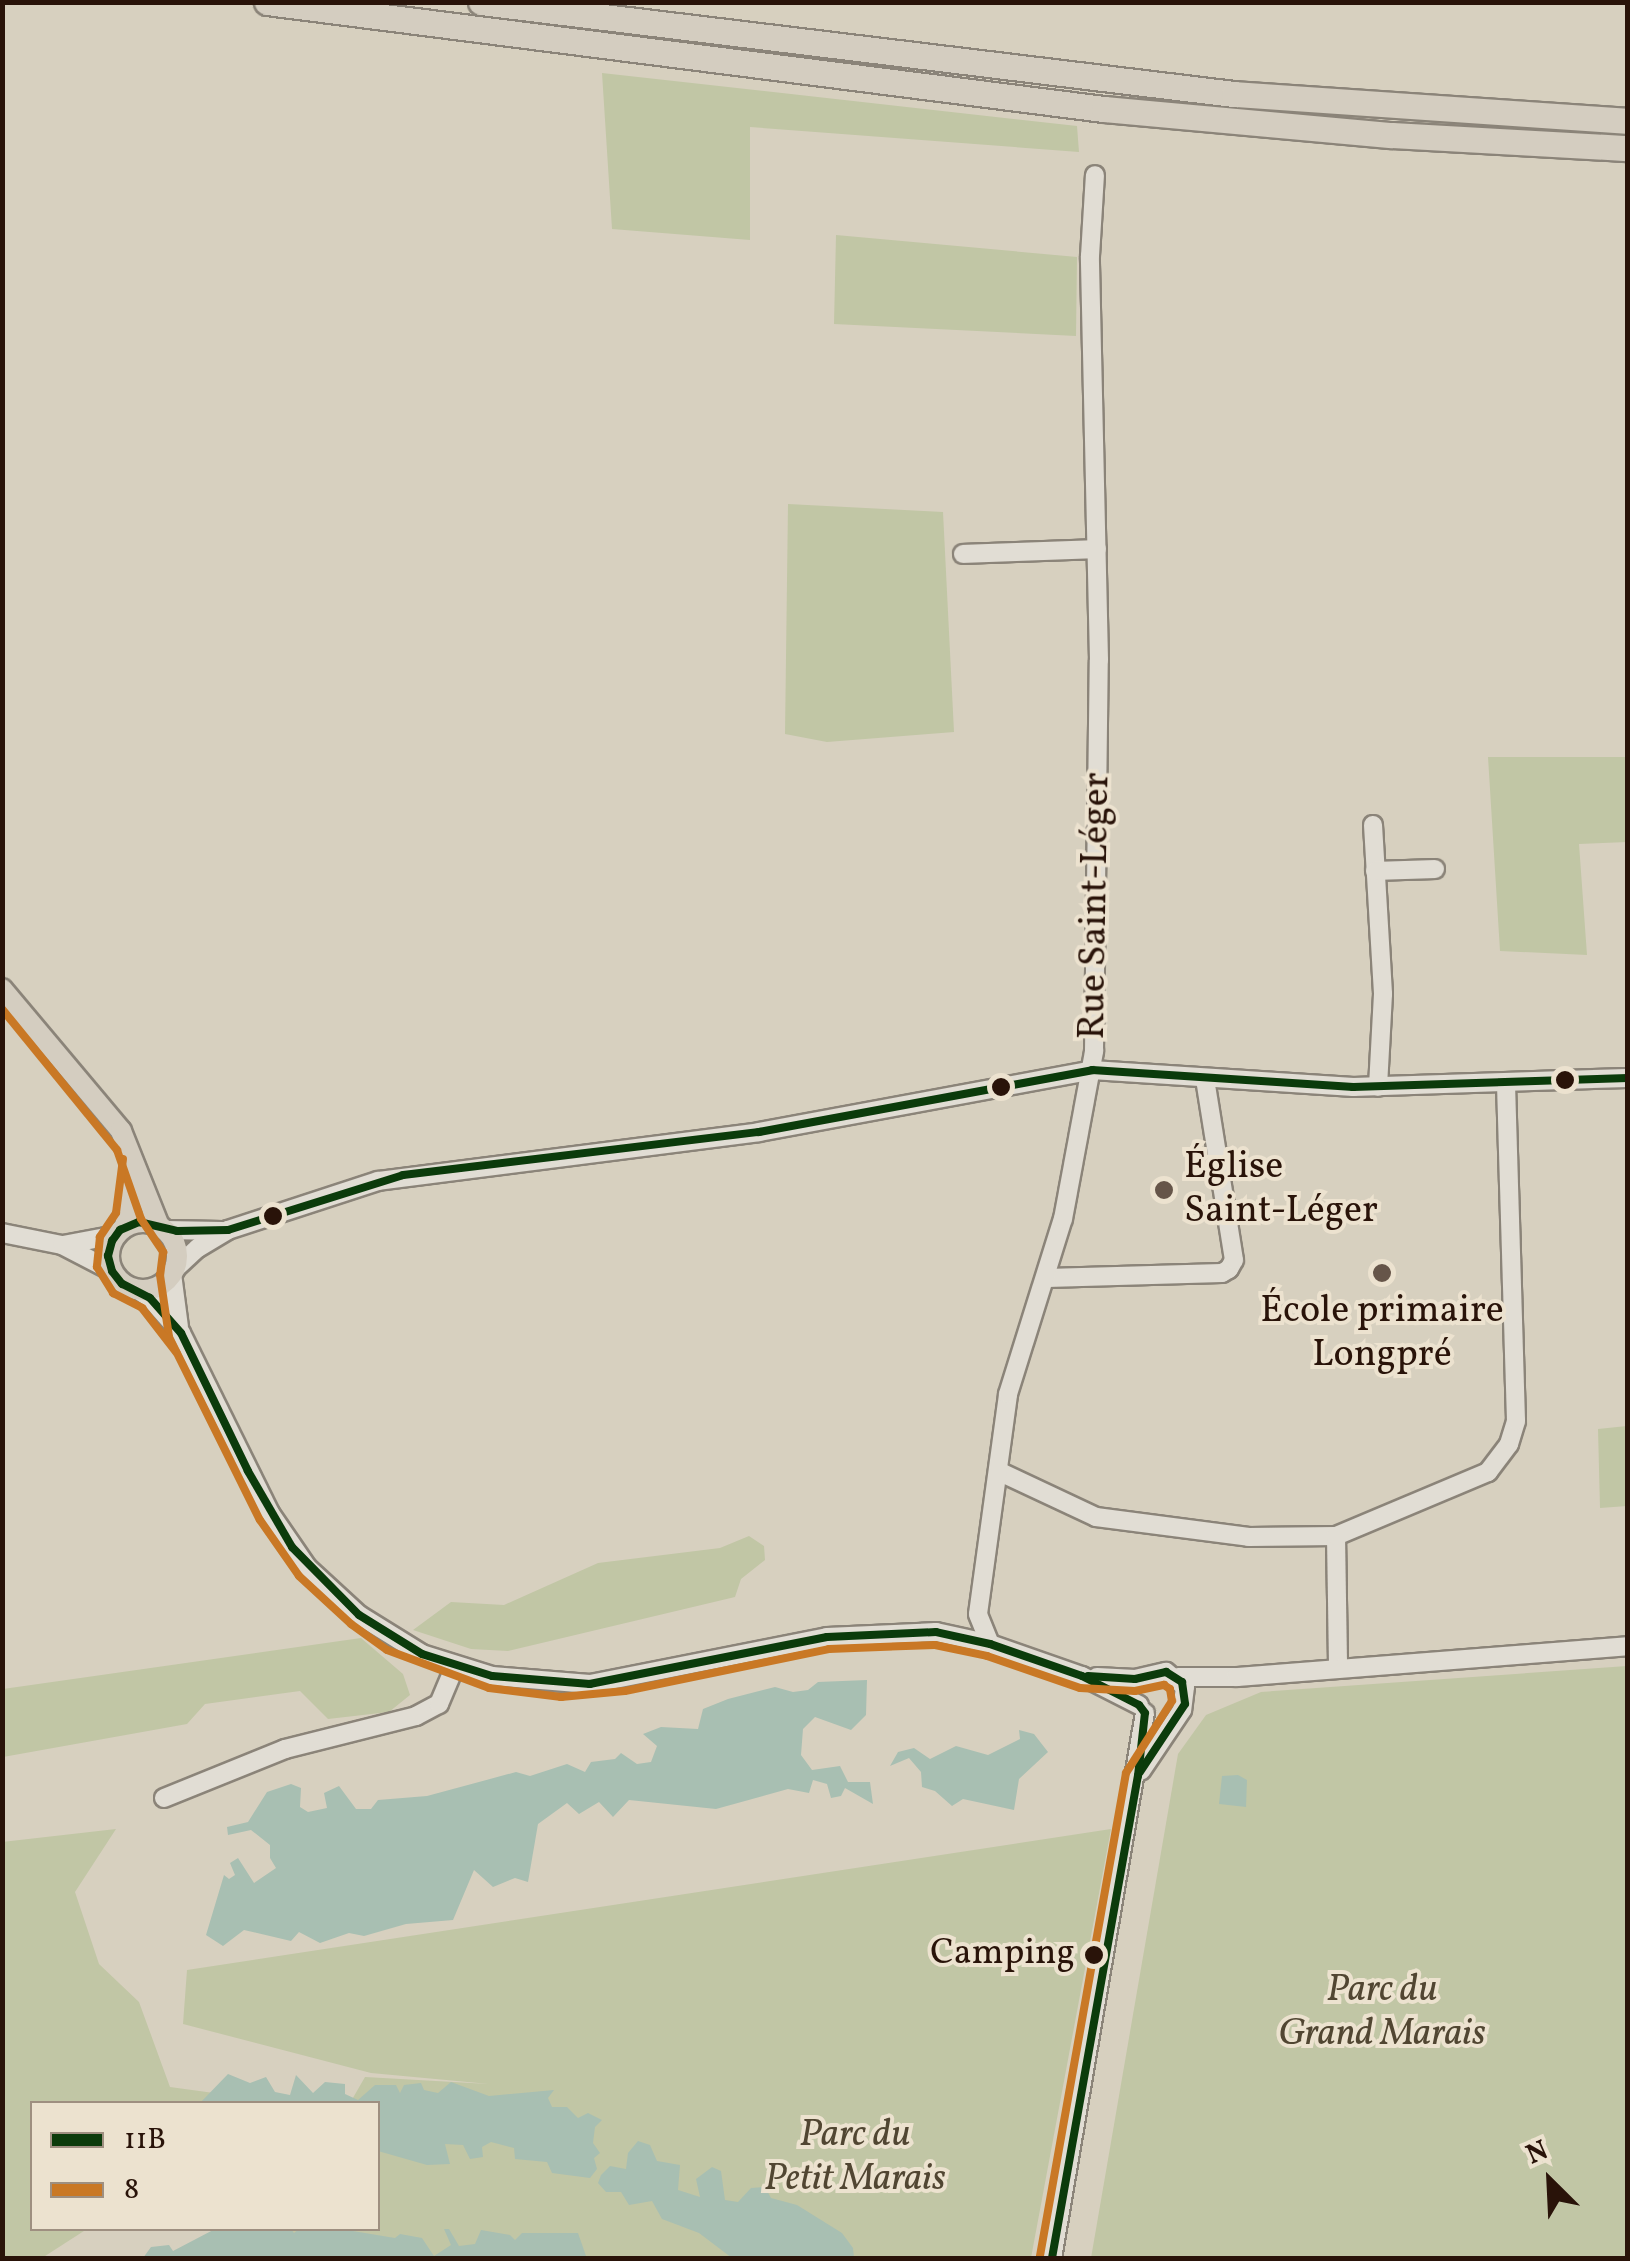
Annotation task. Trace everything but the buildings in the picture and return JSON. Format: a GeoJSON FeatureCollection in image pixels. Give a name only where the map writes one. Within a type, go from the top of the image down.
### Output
{"type":"FeatureCollection","features":[{"type":"Feature","properties":{"kind":"highway"},"geometry":{"type":"LineString","coordinates":[[266,2],[1104,109],[1392,134],[1628,148]]}},
{"type":"Feature","properties":{"kind":"highway"},"geometry":{"type":"LineString","coordinates":[[482,2],[1234,94],[1628,122]]}},
{"type":"Feature","properties":{"kind":"main road"},"geometry":{"type":"LineString","coordinates":[[2,989],[112,1120],[134,1160],[162,1228],[176,1248],[173,1272],[154,1288],[138,1290],[122,1284],[112,1271],[108,1256],[120,1231],[134,1160]]}},
{"type":"Feature","properties":{"kind":"main road"},"geometry":{"type":"LineString","coordinates":[[120,1231],[146,1222],[162,1228]]}},
{"type":"Feature","properties":{"kind":"street","name":"Rue Saint-Léger"},"geometry":{"type":"LineString","coordinates":[[990,1644],[978,1614],[1008,1394],[1063,1218],[1092,1070],[1099,660],[1090,256],[1095,175]]}},
{"type":"Feature","properties":{"kind":"street"},"geometry":{"type":"LineString","coordinates":[[963,554],[1097,549]]}},
{"type":"Feature","properties":{"kind":"street"},"geometry":{"type":"LineString","coordinates":[[1373,825],[1383,994],[1378,1087]]}},
{"type":"Feature","properties":{"kind":"street"},"geometry":{"type":"LineString","coordinates":[[1376,871],[1435,869]]}},
{"type":"Feature","properties":{"kind":"street"},"geometry":{"type":"LineString","coordinates":[[180,1333],[173,1272],[198,1248],[228,1230],[403,1176],[759,1132],[1092,1070],[1378,1087],[1628,1078]]}},
{"type":"Feature","properties":{"kind":"street"},"geometry":{"type":"LineString","coordinates":[[1047,1278],[1222,1273],[1229,1268],[1234,1260],[1205,1078]]}},
{"type":"Feature","properties":{"kind":"street"},"geometry":{"type":"LineString","coordinates":[[998,1471],[1096,1518],[1249,1537],[1336,1536],[1488,1472],[1508,1444],[1516,1421],[1506,1084]]}},
{"type":"Feature","properties":{"kind":"street"},"geometry":{"type":"LineString","coordinates":[[162,1228],[228,1230]]}},
{"type":"Feature","properties":{"kind":"street"},"geometry":{"type":"LineString","coordinates":[[62,1245],[120,1231]]}},
{"type":"Feature","properties":{"kind":"street"},"geometry":{"type":"LineString","coordinates":[[2,1233],[62,1245],[112,1271]]}},
{"type":"Feature","properties":{"kind":"street"},"geometry":{"type":"LineString","coordinates":[[138,1290],[180,1333],[263,1499],[307,1567],[359,1615],[393,1639],[455,1666],[526,1682],[590,1684],[866,1632],[936,1632],[990,1644],[1082,1676],[1162,1720],[1237,1677]]}},
{"type":"Feature","properties":{"kind":"street"},"geometry":{"type":"LineString","coordinates":[[1336,1536],[1338,1666]]}},
{"type":"Feature","properties":{"kind":"street"},"geometry":{"type":"LineString","coordinates":[[1082,1676],[1147,1677],[1159,1672],[1178,1678],[1237,1677],[1628,1646]]}},
{"type":"Feature","properties":{"kind":"street"},"geometry":{"type":"LineString","coordinates":[[164,1798],[285,1749],[416,1716],[439,1704],[455,1666]]}},
{"type":"Feature","properties":{"kind":"street"},"geometry":{"type":"LineString","coordinates":[[1052,2258],[1138,1776],[1142,1709],[1138,1692],[1147,1677]]}},
{"type":"Feature","properties":{"kind":"street"},"geometry":{"type":"LineString","coordinates":[[1138,1776],[1179,1711],[1185,1687],[1178,1678]]}},
{"type":"Feature","properties":{"kind":"green space"},"geometry":{"type":"Polygon","coordinates":[[[602,73],[1077,126],[1079,152],[750,127],[750,240],[612,229],[602,73]]]}},
{"type":"Feature","properties":{"kind":"green space"},"geometry":{"type":"Polygon","coordinates":[[[836,235],[1077,257],[1076,336],[834,324],[836,235]]]}},
{"type":"Feature","properties":{"kind":"green space"},"geometry":{"type":"Polygon","coordinates":[[[788,504],[943,512],[954,732],[827,742],[785,734],[788,504]]]}},
{"type":"Feature","properties":{"kind":"green space"},"geometry":{"type":"Polygon","coordinates":[[[1488,757],[1627,757],[1627,842],[1579,844],[1587,955],[1500,951],[1488,757]]]}},
{"type":"Feature","properties":{"kind":"green space"},"geometry":{"type":"Polygon","coordinates":[[[1627,1426],[1627,1506],[1600,1508],[1598,1429],[1627,1426]]]}},
{"type":"Feature","properties":{"kind":"green space"},"geometry":{"type":"Polygon","coordinates":[[[749,1536],[764,1546],[765,1560],[741,1579],[735,1597],[508,1651],[471,1649],[413,1630],[451,1602],[504,1605],[598,1563],[720,1548],[749,1536]]]}},
{"type":"Feature","properties":{"kind":"green space"},"geometry":{"type":"Polygon","coordinates":[[[361,1638],[403,1674],[410,1695],[389,1712],[328,1719],[300,1691],[205,1704],[187,1724],[3,1757],[3,1689],[361,1638]]]}},
{"type":"Feature","properties":{"kind":"green space","name":"Parc du Grand Marais"},"geometry":{"type":"Polygon","coordinates":[[[1627,1666],[1627,2258],[1091,2258],[1178,1754],[1206,1715],[1261,1692],[1627,1666]]]}},
{"type":"Feature","properties":{"kind":"green space"},"geometry":{"type":"Polygon","coordinates":[[[116,1829],[75,1892],[99,1964],[139,2002],[170,2087],[272,2101],[30,2101],[30,2231],[84,2231],[42,2258],[3,2258],[2,1842],[116,1829]]]}},
{"type":"Feature","properties":{"kind":"green space","name":"Parc du Petit Marais"},"geometry":{"type":"Polygon","coordinates":[[[1111,1829],[1031,2258],[260,2258],[276,2231],[380,2231],[380,2101],[351,2101],[365,2077],[489,2084],[371,2073],[183,2024],[187,1970],[1111,1829]]]}},
{"type":"Feature","properties":{"kind":"shaded area"},"geometry":{"type":"Polygon","coordinates":[[[867,1680],[866,1715],[851,1730],[815,1717],[803,1729],[801,1755],[812,1770],[840,1766],[848,1782],[870,1782],[873,1804],[845,1788],[841,1796],[831,1798],[827,1784],[813,1780],[809,1793],[788,1789],[716,1809],[629,1800],[613,1817],[599,1802],[579,1814],[567,1803],[538,1824],[528,1882],[515,1878],[493,1887],[474,1870],[453,1920],[406,1924],[364,1936],[349,1933],[320,1943],[299,1932],[291,1941],[244,1930],[223,1946],[206,1935],[224,1875],[229,1879],[235,1875],[230,1863],[238,1858],[254,1883],[276,1868],[270,1858],[270,1845],[251,1830],[228,1835],[227,1827],[248,1822],[267,1792],[291,1784],[301,1788],[300,1807],[308,1812],[327,1808],[324,1793],[339,1786],[356,1809],[371,1809],[378,1800],[427,1796],[516,1772],[530,1776],[567,1764],[585,1772],[591,1762],[615,1759],[621,1753],[637,1764],[651,1762],[657,1746],[643,1734],[661,1727],[698,1729],[703,1709],[728,1699],[775,1687],[793,1692],[808,1690],[818,1682],[867,1680]]]}},
{"type":"Feature","properties":{"kind":"shaded area"},"geometry":{"type":"Polygon","coordinates":[[[1019,1730],[1034,1734],[1048,1752],[1019,1779],[1014,1810],[963,1799],[952,1806],[935,1791],[922,1787],[921,1772],[909,1758],[890,1766],[898,1752],[914,1748],[930,1759],[956,1746],[988,1755],[1020,1739],[1019,1730]]]}},
{"type":"Feature","properties":{"kind":"shaded area"},"geometry":{"type":"Polygon","coordinates":[[[1238,1775],[1247,1780],[1246,1807],[1219,1804],[1222,1776],[1238,1775]]]}},
{"type":"Feature","properties":{"kind":"shaded area"},"geometry":{"type":"Polygon","coordinates":[[[228,2074],[250,2083],[266,2077],[275,2092],[290,2095],[296,2075],[313,2093],[325,2082],[345,2084],[345,2094],[358,2100],[375,2085],[396,2085],[400,2093],[404,2085],[421,2083],[424,2090],[438,2093],[451,2082],[489,2096],[554,2090],[548,2098],[552,2107],[567,2107],[578,2118],[588,2113],[602,2120],[595,2127],[593,2143],[600,2153],[594,2158],[597,2169],[590,2178],[552,2173],[547,2162],[515,2159],[514,2148],[491,2142],[482,2147],[483,2157],[470,2159],[463,2145],[445,2144],[450,2164],[427,2165],[380,2152],[380,2101],[202,2101],[228,2074]]]}},
{"type":"Feature","properties":{"kind":"shaded area"},"geometry":{"type":"Polygon","coordinates":[[[638,2141],[650,2145],[657,2161],[680,2165],[678,2190],[700,2197],[696,2179],[712,2167],[721,2171],[725,2200],[738,2202],[751,2188],[765,2187],[771,2198],[797,2205],[842,2233],[853,2248],[854,2258],[732,2258],[699,2233],[662,2219],[652,2201],[629,2205],[621,2192],[606,2192],[598,2183],[610,2166],[626,2169],[628,2153],[638,2141]]]}},
{"type":"Feature","properties":{"kind":"shaded area"},"geometry":{"type":"Polygon","coordinates":[[[444,2229],[449,2229],[459,2246],[475,2244],[481,2230],[510,2235],[515,2240],[522,2233],[578,2233],[586,2256],[598,2258],[143,2258],[151,2247],[169,2245],[173,2251],[211,2231],[353,2231],[422,2238],[434,2256],[451,2245],[444,2229]]]}},
{"type":"Feature","properties":{"kind":"transit line","name":"8"},"geometry":{"type":"LineString","coordinates":[[2,1009],[117,1150],[141,1219],[163,1252],[160,1275],[169,1337],[260,1520],[299,1576],[351,1624],[387,1650],[489,1688],[561,1697],[625,1691],[829,1649],[935,1645],[987,1656],[1080,1688],[1135,1691],[1164,1685],[1170,1689],[1172,1701],[1126,1773],[1040,2256]]}},
{"type":"Feature","properties":{"kind":"transit line","name":"11B"},"geometry":{"type":"LineString","coordinates":[[1052,2258],[1138,1776],[1145,1713],[1139,1705],[1082,1676],[990,1644],[936,1632],[827,1637],[590,1684],[492,1676],[422,1654],[359,1615],[292,1547],[248,1471],[181,1333],[150,1298],[122,1284],[112,1271],[108,1256],[112,1241],[120,1230],[139,1222],[177,1231],[228,1230],[403,1175],[759,1132],[1092,1070],[1353,1087],[1628,1078]]}},
{"type":"Feature","properties":{"kind":"transit line","name":"8"},"geometry":{"type":"LineString","coordinates":[[123,1159],[116,1213],[100,1237],[97,1267],[113,1293],[142,1308],[176,1352]]}},
{"type":"Feature","properties":{"kind":"transit line","name":"11B"},"geometry":{"type":"LineString","coordinates":[[1088,1676],[1135,1679],[1166,1672],[1182,1682],[1185,1704],[1140,1772]]}},
{"type":"Feature","properties":{"kind":"place","name":"Église Saint-Léger"},"geometry":{"type":"Point","coordinates":[1164,1190]}},
{"type":"Feature","properties":{"kind":"place","name":"École primaire Longpré"},"geometry":{"type":"Point","coordinates":[1382,1273]}},
{"type":"Feature","properties":{"kind":"place","name":"Camping"},"geometry":{"type":"Point","coordinates":[1094,1955]}}]}
